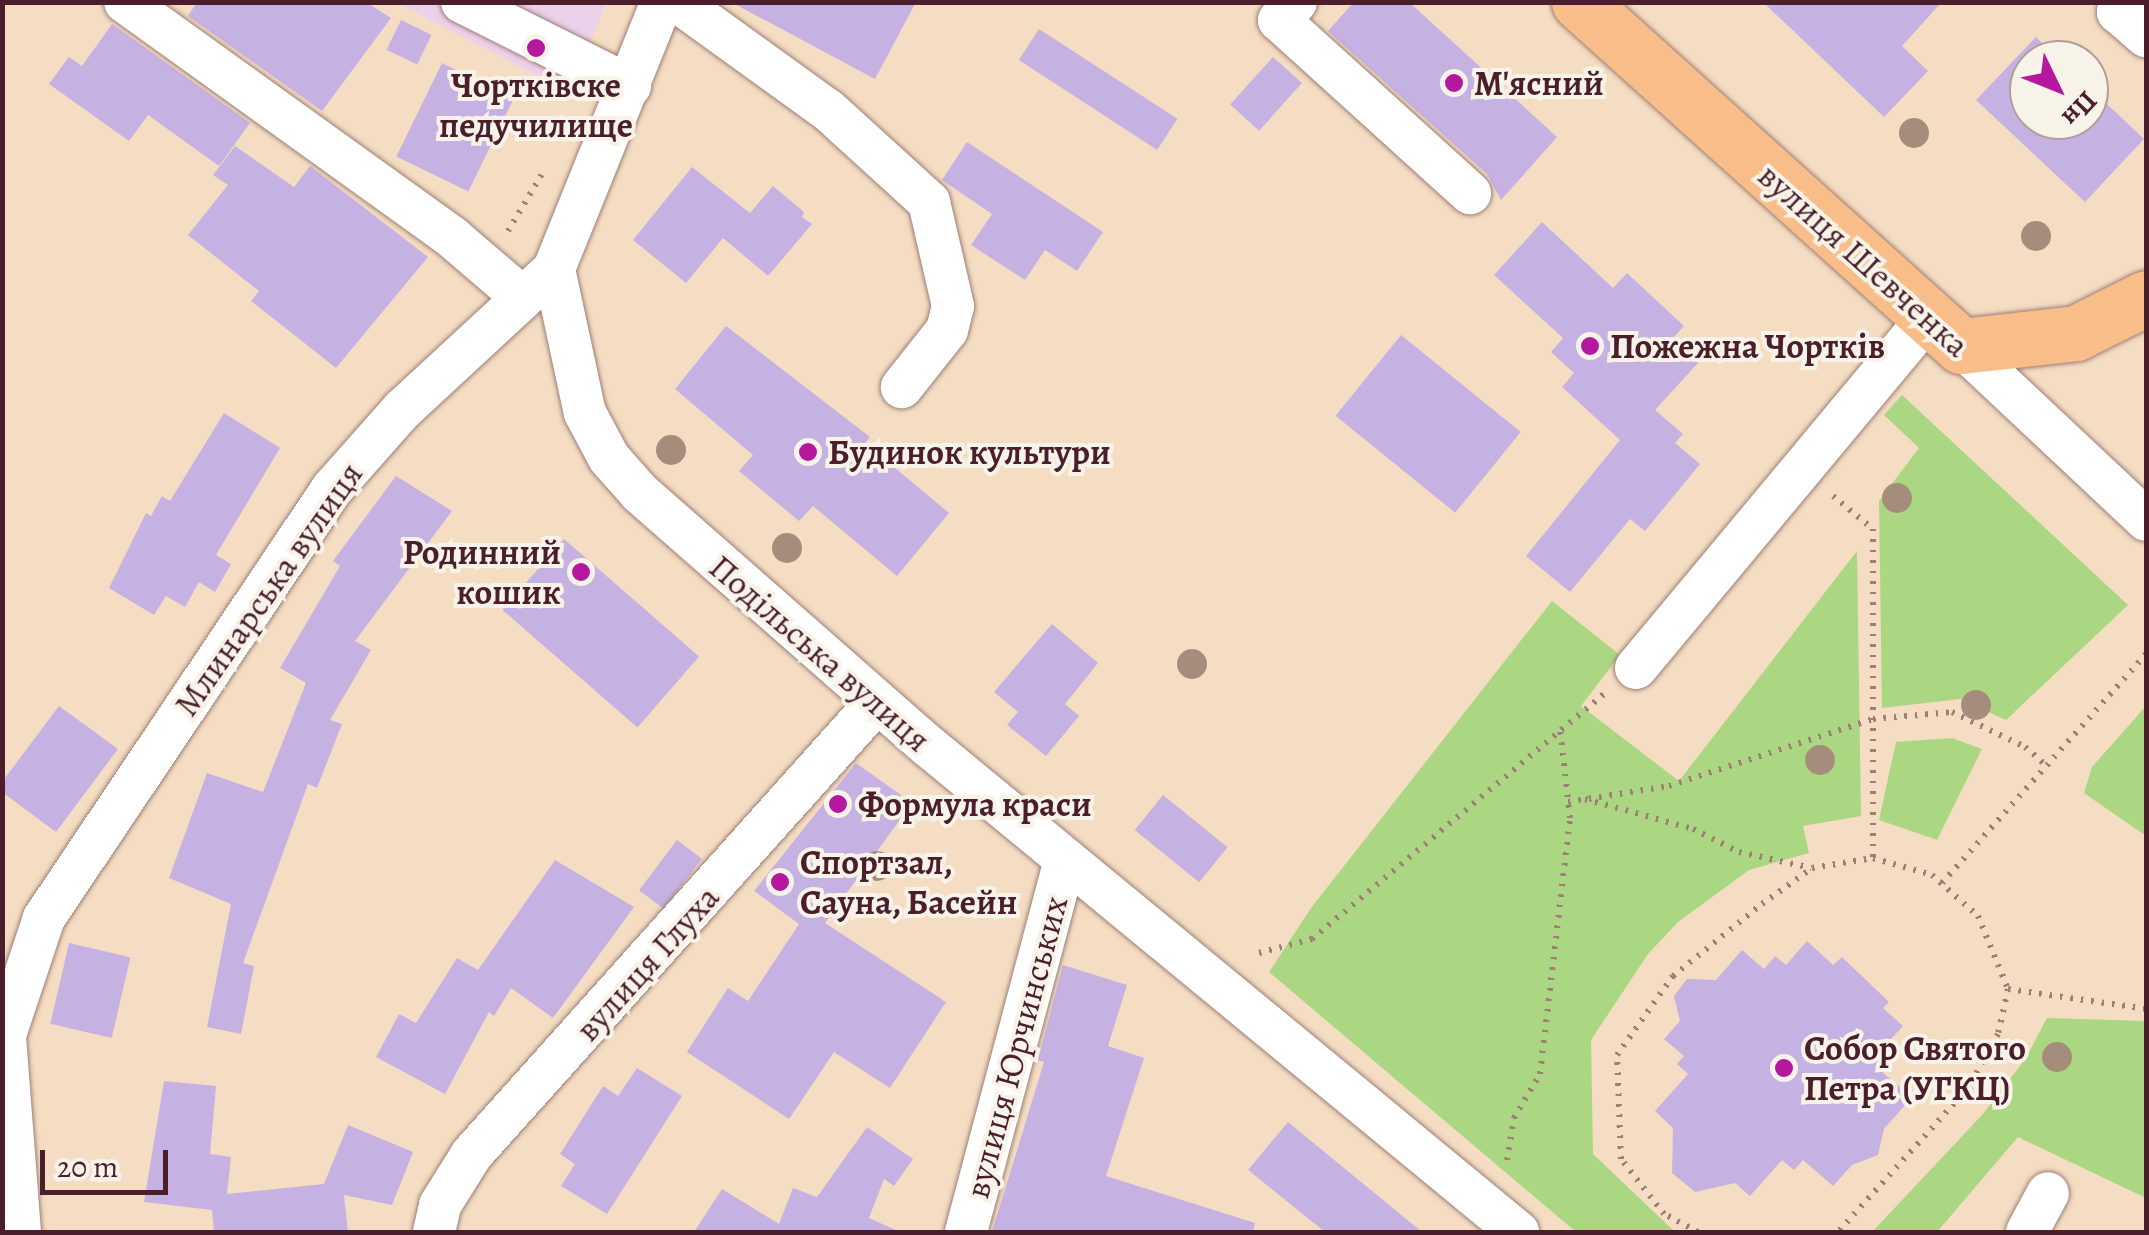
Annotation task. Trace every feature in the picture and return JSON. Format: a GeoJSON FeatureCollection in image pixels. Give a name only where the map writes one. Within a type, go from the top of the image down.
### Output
{"type":"FeatureCollection","features":[{"type":"Feature","properties":{"kind":"main road","name":"вулиця Шевченка"},"geometry":{"type":"LineString","coordinates":[[1579,2],[1945,332]]}},
{"type":"Feature","properties":{"kind":"main road"},"geometry":{"type":"LineString","coordinates":[[1945,332],[2076,333],[2146,298]]}},
{"type":"Feature","properties":{"kind":"street"},"geometry":{"type":"LineString","coordinates":[[125,2],[423,215],[523,298]]}},
{"type":"Feature","properties":{"kind":"street"},"geometry":{"type":"LineString","coordinates":[[462,2],[630,86]]}},
{"type":"Feature","properties":{"kind":"street","name":"Млинарська вулиця"},"geometry":{"type":"LineString","coordinates":[[20,1232],[4,1035],[44,918],[332,489],[402,410],[554,269],[662,2]]}},
{"type":"Feature","properties":{"kind":"street"},"geometry":{"type":"LineString","coordinates":[[678,2],[828,110],[929,202],[953,293],[952,318],[902,387]]}},
{"type":"Feature","properties":{"kind":"street"},"geometry":{"type":"LineString","coordinates":[[2126,2],[2118,12],[2146,36]]}},
{"type":"Feature","properties":{"kind":"street"},"geometry":{"type":"LineString","coordinates":[[1276,8],[1470,193]]}},
{"type":"Feature","properties":{"kind":"street","name":"Подільська вулиця"},"geometry":{"type":"LineString","coordinates":[[554,269],[578,392],[609,458],[675,527],[1065,860],[1518,1232]]}},
{"type":"Feature","properties":{"kind":"street"},"geometry":{"type":"LineString","coordinates":[[1636,668],[1801,470],[1945,332]]}},
{"type":"Feature","properties":{"kind":"street","name":"вулиця Шевченка"},"geometry":{"type":"LineString","coordinates":[[1945,332],[2146,520]]}},
{"type":"Feature","properties":{"kind":"street","name":"вулиця Глуха"},"geometry":{"type":"LineString","coordinates":[[434,1232],[440,1205],[472,1154],[877,702]]}},
{"type":"Feature","properties":{"kind":"street","name":"вулиця Юрчинських"},"geometry":{"type":"LineString","coordinates":[[966,1232],[1065,860]]}},
{"type":"Feature","properties":{"kind":"street"},"geometry":{"type":"LineString","coordinates":[[2027,1232],[2048,1193]]}},
{"type":"Feature","properties":{"kind":"path"},"geometry":{"type":"LineString","coordinates":[[1801,470],[1874,529],[1873,858]]}},
{"type":"Feature","properties":{"kind":"path"},"geometry":{"type":"LineString","coordinates":[[1942,883],[2146,654]]}},
{"type":"Feature","properties":{"kind":"path"},"geometry":{"type":"LineString","coordinates":[[1260,954],[1312,939],[1636,668]]}},
{"type":"Feature","properties":{"kind":"path"},"geometry":{"type":"LineString","coordinates":[[1568,802],[1668,786],[1874,719],[1952,712],[2025,747],[2047,766]]}},
{"type":"Feature","properties":{"kind":"path"},"geometry":{"type":"LineString","coordinates":[[1507,1160],[1514,1118],[1540,1074],[1568,802],[1560,728]]}},
{"type":"Feature","properties":{"kind":"path"},"geometry":{"type":"LineString","coordinates":[[1583,798],[1693,829],[1739,852],[1812,868],[1873,858],[1942,883],[1978,916],[2008,989],[1998,1034],[1968,1088],[1838,1232]]}},
{"type":"Feature","properties":{"kind":"path"},"geometry":{"type":"LineString","coordinates":[[1698,1232],[1664,1214],[1620,1159],[1617,1055],[1673,976],[1812,868]]}},
{"type":"Feature","properties":{"kind":"path"},"geometry":{"type":"LineString","coordinates":[[2008,989],[2146,1009]]}},
{"type":"Feature","properties":{"kind":"shaded area","name":"Чортківске педучилище"},"geometry":{"type":"Polygon","coordinates":[[[398,3],[606,3],[570,93],[398,3]]]}},
{"type":"Feature","properties":{"kind":"green space"},"geometry":{"type":"Polygon","coordinates":[[[1902,395],[2128,605],[2006,720],[1960,699],[1882,708],[1879,501],[1919,448],[1884,415],[1902,395]]]}},
{"type":"Feature","properties":{"kind":"green space"},"geometry":{"type":"Polygon","coordinates":[[[1857,551],[1861,816],[1803,826],[1809,853],[1749,870],[1678,922],[1648,954],[1591,1040],[1593,1154],[1675,1232],[1576,1232],[1269,972],[1311,908],[1552,601],[1620,655],[1581,706],[1679,781],[1857,551]]]}},
{"type":"Feature","properties":{"kind":"green space"},"geometry":{"type":"Polygon","coordinates":[[[2146,706],[2146,836],[2084,793],[2092,767],[2146,706]]]}},
{"type":"Feature","properties":{"kind":"green space"},"geometry":{"type":"Polygon","coordinates":[[[1952,738],[1982,749],[1937,840],[1879,820],[1896,742],[1952,738]]]}},
{"type":"Feature","properties":{"kind":"green space"},"geometry":{"type":"Polygon","coordinates":[[[2047,1018],[2146,1021],[2146,1198],[2018,1137],[1937,1232],[1872,1232],[1982,1115],[2026,1058],[2047,1018]]]}},
{"type":"Feature","properties":{"kind":"building"},"geometry":{"type":"Polygon","coordinates":[[[197,2],[366,2],[391,18],[322,111],[188,16],[197,2]]]}},
{"type":"Feature","properties":{"kind":"building"},"geometry":{"type":"Polygon","coordinates":[[[731,2],[916,2],[875,79],[731,2]]]}},
{"type":"Feature","properties":{"kind":"building"},"geometry":{"type":"Polygon","coordinates":[[[1354,2],[1409,2],[1557,137],[1501,200],[1487,174],[1328,31],[1354,2]]]}},
{"type":"Feature","properties":{"kind":"building"},"geometry":{"type":"Polygon","coordinates":[[[1763,2],[1942,2],[1902,46],[1928,71],[1884,117],[1763,2]]]}},
{"type":"Feature","properties":{"kind":"building"},"geometry":{"type":"Polygon","coordinates":[[[401,20],[432,35],[417,65],[387,50],[401,20]]]}},
{"type":"Feature","properties":{"kind":"building"},"geometry":{"type":"Polygon","coordinates":[[[112,24],[250,123],[219,166],[148,115],[129,141],[49,84],[69,57],[82,66],[112,24]]]}},
{"type":"Feature","properties":{"kind":"building"},"geometry":{"type":"Polygon","coordinates":[[[1039,29],[1177,119],[1157,150],[1019,60],[1039,29]]]}},
{"type":"Feature","properties":{"kind":"building"},"geometry":{"type":"Polygon","coordinates":[[[1273,57],[1302,83],[1259,131],[1230,105],[1273,57]]]}},
{"type":"Feature","properties":{"kind":"building"},"geometry":{"type":"Polygon","coordinates":[[[442,63],[514,98],[468,192],[396,156],[442,63]]]}},
{"type":"Feature","properties":{"kind":"building"},"geometry":{"type":"Polygon","coordinates":[[[2009,65],[2009,131],[1976,100],[2009,65]]]}},
{"type":"Feature","properties":{"kind":"building"},"geometry":{"type":"Polygon","coordinates":[[[2109,106],[2144,139],[2085,202],[2019,140],[2109,140],[2109,106]]]}},
{"type":"Feature","properties":{"kind":"building"},"geometry":{"type":"Polygon","coordinates":[[[967,142],[1103,232],[1077,271],[1045,250],[1025,280],[971,245],[992,214],[942,180],[967,142]]]}},
{"type":"Feature","properties":{"kind":"building"},"geometry":{"type":"Polygon","coordinates":[[[235,146],[294,187],[310,166],[428,257],[336,368],[251,301],[259,291],[188,235],[228,185],[213,175],[235,146]]]}},
{"type":"Feature","properties":{"kind":"building"},"geometry":{"type":"Polygon","coordinates":[[[692,167],[750,213],[773,186],[804,212],[802,217],[812,224],[768,276],[723,238],[686,283],[633,240],[692,167]]]}},
{"type":"Feature","properties":{"kind":"building"},"geometry":{"type":"Polygon","coordinates":[[[1542,222],[1613,288],[1627,273],[1684,326],[1672,339],[1698,363],[1655,410],[1683,434],[1675,443],[1700,464],[1645,531],[1630,519],[1570,592],[1526,556],[1620,440],[1562,387],[1574,373],[1551,352],[1563,338],[1494,275],[1542,222]]]}},
{"type":"Feature","properties":{"kind":"building"},"geometry":{"type":"Polygon","coordinates":[[[726,326],[870,437],[865,443],[949,513],[897,576],[813,506],[799,521],[739,471],[753,455],[675,389],[726,326]]]}},
{"type":"Feature","properties":{"kind":"building"},"geometry":{"type":"Polygon","coordinates":[[[1401,335],[1521,432],[1455,513],[1336,416],[1401,335]]]}},
{"type":"Feature","properties":{"kind":"building"},"geometry":{"type":"Polygon","coordinates":[[[224,413],[280,448],[216,555],[231,564],[215,592],[199,582],[185,607],[166,596],[154,615],[109,588],[146,513],[151,516],[162,496],[170,501],[224,413]]]}},
{"type":"Feature","properties":{"kind":"building"},"geometry":{"type":"Polygon","coordinates":[[[396,476],[452,511],[355,641],[371,650],[330,720],[342,724],[317,788],[308,784],[243,963],[254,966],[241,1034],[207,1027],[231,904],[169,878],[207,773],[263,792],[306,683],[280,668],[340,566],[333,561],[396,476]]]}},
{"type":"Feature","properties":{"kind":"building"},"geometry":{"type":"Polygon","coordinates":[[[564,539],[699,656],[637,727],[502,610],[564,539]]]}},
{"type":"Feature","properties":{"kind":"building"},"geometry":{"type":"Polygon","coordinates":[[[1052,624],[1098,663],[1065,704],[1079,716],[1046,756],[1007,725],[1018,712],[994,692],[1052,624]]]}},
{"type":"Feature","properties":{"kind":"building"},"geometry":{"type":"Polygon","coordinates":[[[59,706],[118,749],[56,832],[2,792],[2,782],[59,706]]]}},
{"type":"Feature","properties":{"kind":"building"},"geometry":{"type":"Polygon","coordinates":[[[856,763],[912,803],[825,923],[946,1002],[890,1088],[834,1052],[789,1119],[687,1052],[728,988],[748,1001],[799,924],[754,891],[856,763]]]}},
{"type":"Feature","properties":{"kind":"building"},"geometry":{"type":"Polygon","coordinates":[[[1163,795],[1228,847],[1199,882],[1135,830],[1163,795]]]}},
{"type":"Feature","properties":{"kind":"building"},"geometry":{"type":"Polygon","coordinates":[[[677,840],[702,859],[664,909],[639,890],[677,840]]]}},
{"type":"Feature","properties":{"kind":"building"},"geometry":{"type":"Polygon","coordinates":[[[555,860],[634,907],[553,1018],[511,988],[494,1016],[489,1012],[445,1094],[376,1057],[399,1014],[416,1023],[457,958],[478,970],[555,860]]]}},
{"type":"Feature","properties":{"kind":"building","name":"Собор Святого Петра (УГКЦ)"},"geometry":{"type":"Polygon","coordinates":[[[1807,941],[1833,965],[1842,957],[1889,1002],[1883,1008],[1903,1026],[1880,1051],[1892,1062],[1883,1073],[1912,1097],[1884,1129],[1878,1155],[1852,1165],[1833,1186],[1803,1160],[1794,1170],[1782,1160],[1750,1196],[1735,1183],[1695,1192],[1672,1173],[1673,1128],[1655,1111],[1688,1074],[1677,1064],[1684,1056],[1664,1039],[1680,1021],[1674,996],[1687,979],[1716,980],[1742,950],[1764,969],[1775,956],[1786,965],[1807,941]]]}},
{"type":"Feature","properties":{"kind":"building"},"geometry":{"type":"Polygon","coordinates":[[[69,943],[130,957],[112,1038],[50,1024],[69,943]]]}},
{"type":"Feature","properties":{"kind":"building"},"geometry":{"type":"Polygon","coordinates":[[[1063,965],[1127,985],[1108,1046],[1144,1058],[1106,1176],[1255,1223],[1253,1232],[992,1232],[1044,1062],[1038,1060],[1063,965]]]}},
{"type":"Feature","properties":{"kind":"building"},"geometry":{"type":"Polygon","coordinates":[[[637,1068],[682,1096],[607,1214],[561,1186],[575,1164],[560,1154],[603,1086],[618,1096],[637,1068]]]}},
{"type":"Feature","properties":{"kind":"building"},"geometry":{"type":"Polygon","coordinates":[[[164,1081],[216,1086],[210,1154],[231,1157],[227,1194],[324,1184],[348,1125],[413,1152],[392,1205],[344,1195],[348,1232],[214,1232],[212,1210],[144,1202],[164,1081]]]}},
{"type":"Feature","properties":{"kind":"building"},"geometry":{"type":"Polygon","coordinates":[[[1288,1122],[1422,1232],[1325,1232],[1248,1170],[1288,1122]]]}},
{"type":"Feature","properties":{"kind":"building"},"geometry":{"type":"Polygon","coordinates":[[[867,1127],[913,1159],[894,1186],[884,1179],[869,1218],[900,1232],[694,1232],[722,1189],[779,1224],[793,1188],[817,1197],[867,1127]]]}},
{"type":"Feature","properties":{"kind":"place","name":"Чортківске педучилище"},"geometry":{"type":"Point","coordinates":[536,48]}},
{"type":"Feature","properties":{"kind":"place","name":"М'ясний"},"geometry":{"type":"Point","coordinates":[1454,83]}},
{"type":"Feature","properties":{"kind":"place","name":"Пожежна Чортків"},"geometry":{"type":"Point","coordinates":[1590,346]}},
{"type":"Feature","properties":{"kind":"place","name":"Будинок культури"},"geometry":{"type":"Point","coordinates":[808,452]}},
{"type":"Feature","properties":{"kind":"place","name":"Родинний кошик"},"geometry":{"type":"Point","coordinates":[581,572]}},
{"type":"Feature","properties":{"kind":"place","name":"Формула краси"},"geometry":{"type":"Point","coordinates":[838,804]}},
{"type":"Feature","properties":{"kind":"place","name":"Спортзал, Сауна, Басейн"},"geometry":{"type":"Point","coordinates":[780,882]}},
{"type":"Feature","properties":{"kind":"place","name":"Собор Святого Петра (УГКЦ)"},"geometry":{"type":"Point","coordinates":[1784,1068]}}]}
